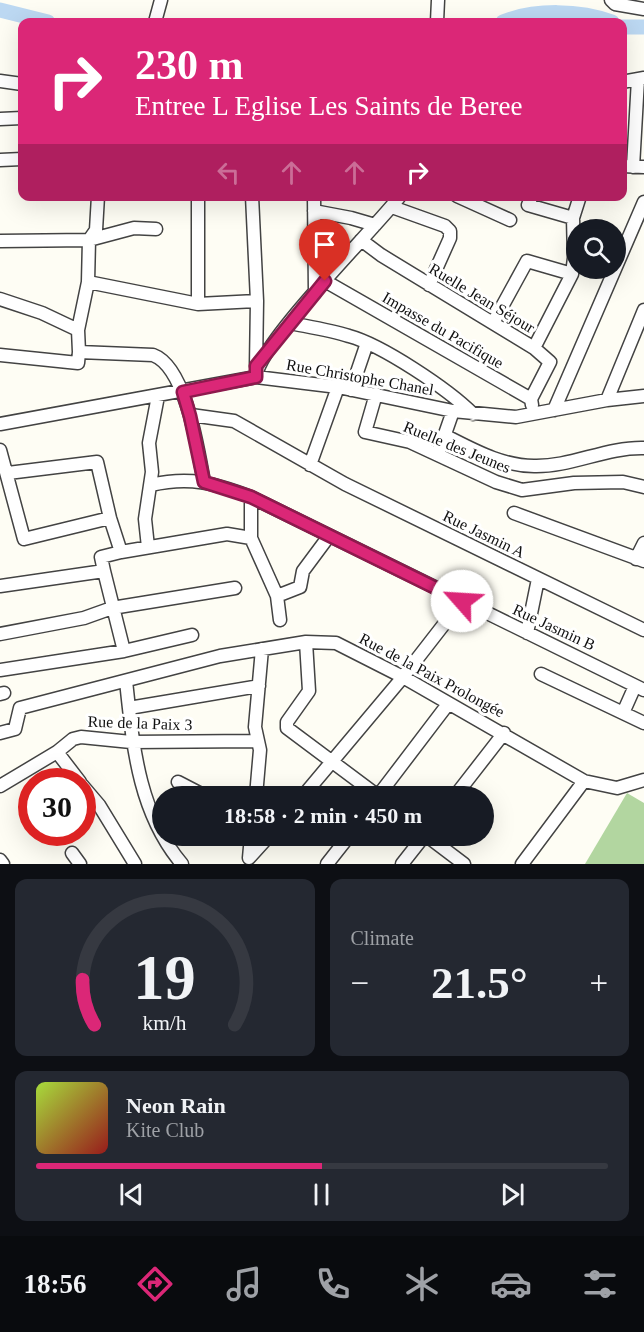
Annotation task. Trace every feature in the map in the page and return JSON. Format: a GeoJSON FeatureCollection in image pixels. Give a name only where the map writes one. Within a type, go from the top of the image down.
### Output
{"type":"FeatureCollection","features":[{"type":"Feature","properties":{"kind":"street"},"geometry":{"type":"LineString","coordinates":[[156,18],[161,0]]}},
{"type":"Feature","properties":{"kind":"street"},"geometry":{"type":"LineString","coordinates":[[437,18],[438,0]]}},
{"type":"Feature","properties":{"kind":"street"},"geometry":{"type":"LineString","coordinates":[[611,0],[615,4],[644,9]]}},
{"type":"Feature","properties":{"kind":"street"},"geometry":{"type":"LineString","coordinates":[[633,167],[641,111],[641,79]]}},
{"type":"Feature","properties":{"kind":"street"},"geometry":{"type":"LineString","coordinates":[[0,81],[18,83]]}},
{"type":"Feature","properties":{"kind":"street"},"geometry":{"type":"LineString","coordinates":[[0,119],[18,118]]}},
{"type":"Feature","properties":{"kind":"street"},"geometry":{"type":"LineString","coordinates":[[0,160],[18,159]]}},
{"type":"Feature","properties":{"kind":"street"},"geometry":{"type":"LineString","coordinates":[[0,355],[78,363],[78,330],[88,282],[89,240],[96,230],[98,201]]}},
{"type":"Feature","properties":{"kind":"street"},"geometry":{"type":"LineString","coordinates":[[198,201],[198,304]]}},
{"type":"Feature","properties":{"kind":"street"},"geometry":{"type":"LineString","coordinates":[[252,201],[257,301],[256,371]]}},
{"type":"Feature","properties":{"kind":"street"},"geometry":{"type":"LineString","coordinates":[[314,201],[315,293]]}},
{"type":"Feature","properties":{"kind":"street"},"geometry":{"type":"LineString","coordinates":[[256,371],[290,323],[396,201]]}},
{"type":"Feature","properties":{"kind":"street"},"geometry":{"type":"LineString","coordinates":[[468,201],[510,220]]}},
{"type":"Feature","properties":{"kind":"street"},"geometry":{"type":"LineString","coordinates":[[530,201],[528,205],[573,218],[578,201]]}},
{"type":"Feature","properties":{"kind":"street"},"geometry":{"type":"LineString","coordinates":[[554,410],[644,202]]}},
{"type":"Feature","properties":{"kind":"street"},"geometry":{"type":"LineString","coordinates":[[392,207],[445,225],[450,231],[450,238],[429,285]]}},
{"type":"Feature","properties":{"kind":"street"},"geometry":{"type":"LineString","coordinates":[[314,212],[351,218],[375,225]]}},
{"type":"Feature","properties":{"kind":"street"},"geometry":{"type":"LineString","coordinates":[[0,241],[89,240],[134,228],[156,229]]}},
{"type":"Feature","properties":{"kind":"street","name":"Ruelle Jean Séjour"},"geometry":{"type":"LineString","coordinates":[[361,240],[429,285],[534,348],[550,362],[531,399]]}},
{"type":"Feature","properties":{"kind":"street"},"geometry":{"type":"LineString","coordinates":[[493,323],[526,261],[566,272]]}},
{"type":"Feature","properties":{"kind":"street"},"geometry":{"type":"LineString","coordinates":[[534,348],[569,279]]}},
{"type":"Feature","properties":{"kind":"street","name":"Impasse du Pacifique"},"geometry":{"type":"LineString","coordinates":[[325,281],[531,399]]}},
{"type":"Feature","properties":{"kind":"street"},"geometry":{"type":"LineString","coordinates":[[88,282],[198,304],[257,301]]}},
{"type":"Feature","properties":{"kind":"street"},"geometry":{"type":"LineString","coordinates":[[0,299],[33,309],[78,330]]}},
{"type":"Feature","properties":{"kind":"street"},"geometry":{"type":"LineString","coordinates":[[607,400],[644,310]]}},
{"type":"Feature","properties":{"kind":"street"},"geometry":{"type":"LineString","coordinates":[[290,323],[350,336],[367,343],[453,394],[473,414]]}},
{"type":"Feature","properties":{"kind":"street"},"geometry":{"type":"LineString","coordinates":[[351,390],[367,343]]}},
{"type":"Feature","properties":{"kind":"street"},"geometry":{"type":"LineString","coordinates":[[79,352],[153,355],[162,358],[183,392],[204,482]]}},
{"type":"Feature","properties":{"kind":"street","name":"Rue Christophe Chanel"},"geometry":{"type":"LineString","coordinates":[[0,424],[60,411],[183,392],[256,371],[453,411],[516,417],[607,400],[644,396]]}},
{"type":"Feature","properties":{"kind":"street"},"geometry":{"type":"LineString","coordinates":[[310,465],[338,387]]}},
{"type":"Feature","properties":{"kind":"street","name":"Ruelle des Jeunes"},"geometry":{"type":"LineString","coordinates":[[376,394],[365,432],[410,442],[496,482],[522,490],[574,483],[623,482],[644,487]]}},
{"type":"Feature","properties":{"kind":"street"},"geometry":{"type":"LineString","coordinates":[[148,547],[145,519],[151,485],[149,443],[158,396]]}},
{"type":"Feature","properties":{"kind":"street"},"geometry":{"type":"LineString","coordinates":[[531,399],[533,415]]}},
{"type":"Feature","properties":{"kind":"street"},"geometry":{"type":"LineString","coordinates":[[438,454],[453,411]]}},
{"type":"Feature","properties":{"kind":"street","name":"Rue Jasmin A"},"geometry":{"type":"LineString","coordinates":[[190,416],[234,421],[310,465],[644,630]]}},
{"type":"Feature","properties":{"kind":"street"},"geometry":{"type":"LineString","coordinates":[[446,436],[505,462],[536,466],[602,452],[644,448]]}},
{"type":"Feature","properties":{"kind":"street"},"geometry":{"type":"LineString","coordinates":[[0,450],[24,539],[110,518]]}},
{"type":"Feature","properties":{"kind":"street"},"geometry":{"type":"LineString","coordinates":[[8,473],[97,462],[110,518],[121,552]]}},
{"type":"Feature","properties":{"kind":"street","name":"Rue Jasmin B"},"geometry":{"type":"LineString","coordinates":[[151,485],[169,481],[204,482],[251,497],[603,668],[639,688]]}},
{"type":"Feature","properties":{"kind":"street"},"geometry":{"type":"LineString","coordinates":[[251,497],[251,538],[277,596],[280,620]]}},
{"type":"Feature","properties":{"kind":"street"},"geometry":{"type":"LineString","coordinates":[[514,513],[640,560],[644,543]]}},
{"type":"Feature","properties":{"kind":"street"},"geometry":{"type":"LineString","coordinates":[[124,651],[101,556],[227,534],[251,538]]}},
{"type":"Feature","properties":{"kind":"street"},"geometry":{"type":"LineString","coordinates":[[277,596],[300,587],[303,571],[328,536]]}},
{"type":"Feature","properties":{"kind":"street"},"geometry":{"type":"LineString","coordinates":[[0,586],[104,571]]}},
{"type":"Feature","properties":{"kind":"street"},"geometry":{"type":"LineString","coordinates":[[527,633],[538,579]]}},
{"type":"Feature","properties":{"kind":"street"},"geometry":{"type":"LineString","coordinates":[[0,634],[84,618],[112,608],[235,588]]}},
{"type":"Feature","properties":{"kind":"street"},"geometry":{"type":"LineString","coordinates":[[312,786],[403,677],[462,601]]}},
{"type":"Feature","properties":{"kind":"street"},"geometry":{"type":"LineString","coordinates":[[0,670],[124,651],[192,635]]}},
{"type":"Feature","properties":{"kind":"street"},"geometry":{"type":"LineString","coordinates":[[306,642],[309,691],[286,726],[365,786]]}},
{"type":"Feature","properties":{"kind":"street","name":"Rue de la Paix Prolongée"},"geometry":{"type":"LineString","coordinates":[[0,734],[15,729],[20,708],[220,656],[306,642],[336,643],[504,733],[584,781],[617,788],[644,780]]}},
{"type":"Feature","properties":{"kind":"street"},"geometry":{"type":"LineString","coordinates":[[257,786],[260,750],[256,741],[255,727],[262,650]]}},
{"type":"Feature","properties":{"kind":"street"},"geometry":{"type":"LineString","coordinates":[[541,674],[644,723]]}},
{"type":"Feature","properties":{"kind":"street"},"geometry":{"type":"LineString","coordinates":[[126,681],[131,742],[160,836],[182,864]]}},
{"type":"Feature","properties":{"kind":"street"},"geometry":{"type":"LineString","coordinates":[[129,708],[259,686]]}},
{"type":"Feature","properties":{"kind":"street"},"geometry":{"type":"LineString","coordinates":[[622,713],[639,688]]}},
{"type":"Feature","properties":{"kind":"street"},"geometry":{"type":"LineString","coordinates":[[386,786],[448,704]]}},
{"type":"Feature","properties":{"kind":"street"},"geometry":{"type":"LineString","coordinates":[[463,786],[504,733]]}},
{"type":"Feature","properties":{"kind":"street","name":"Rue de la Paix 3"},"geometry":{"type":"LineString","coordinates":[[0,786],[57,752],[73,739],[81,737],[131,742],[256,741]]}},
{"type":"Feature","properties":{"kind":"street"},"geometry":{"type":"LineString","coordinates":[[57,752],[69,768]]}},
{"type":"Feature","properties":{"kind":"street"},"geometry":{"type":"LineString","coordinates":[[522,864],[584,781]]}},
{"type":"Feature","properties":{"kind":"street"},"geometry":{"type":"LineString","coordinates":[[178,782],[186,786]]}},
{"type":"Feature","properties":{"kind":"street"},"geometry":{"type":"LineString","coordinates":[[96,801],[135,864]]}},
{"type":"Feature","properties":{"kind":"street"},"geometry":{"type":"LineString","coordinates":[[248,861],[250,846]]}},
{"type":"Feature","properties":{"kind":"street"},"geometry":{"type":"LineString","coordinates":[[248,861],[261,846]]}},
{"type":"Feature","properties":{"kind":"street"},"geometry":{"type":"LineString","coordinates":[[327,864],[341,846]]}},
{"type":"Feature","properties":{"kind":"street"},"geometry":{"type":"LineString","coordinates":[[402,864],[417,846]]}},
{"type":"Feature","properties":{"kind":"street"},"geometry":{"type":"LineString","coordinates":[[440,846],[464,864]]}},
{"type":"Feature","properties":{"kind":"street"},"geometry":{"type":"LineString","coordinates":[[72,853],[80,864]]}},
{"type":"Feature","properties":{"kind":"street"},"geometry":{"type":"LineString","coordinates":[[0,860],[3,864]]}},
{"type":"Feature","properties":{"kind":"green space"},"geometry":{"type":"Polygon","coordinates":[[[627,793],[644,803],[644,864],[585,864],[627,793]]]}},
{"type":"Feature","properties":{"kind":"waterway"},"geometry":{"type":"LineString","coordinates":[[0,10],[32,18]]}},
{"type":"Feature","properties":{"kind":"waterway"},"geometry":{"type":"LineString","coordinates":[[516,18],[543,13],[572,13],[599,18]]}},
{"type":"Feature","properties":{"kind":"waterway"},"geometry":{"type":"LineString","coordinates":[[627,27],[644,27]]}},
{"type":"Feature","properties":{"kind":"route"},"geometry":{"type":"LineString","coordinates":[[325,281],[256,366],[256,377],[183,392],[204,482],[251,497],[462,601]]}}]}
